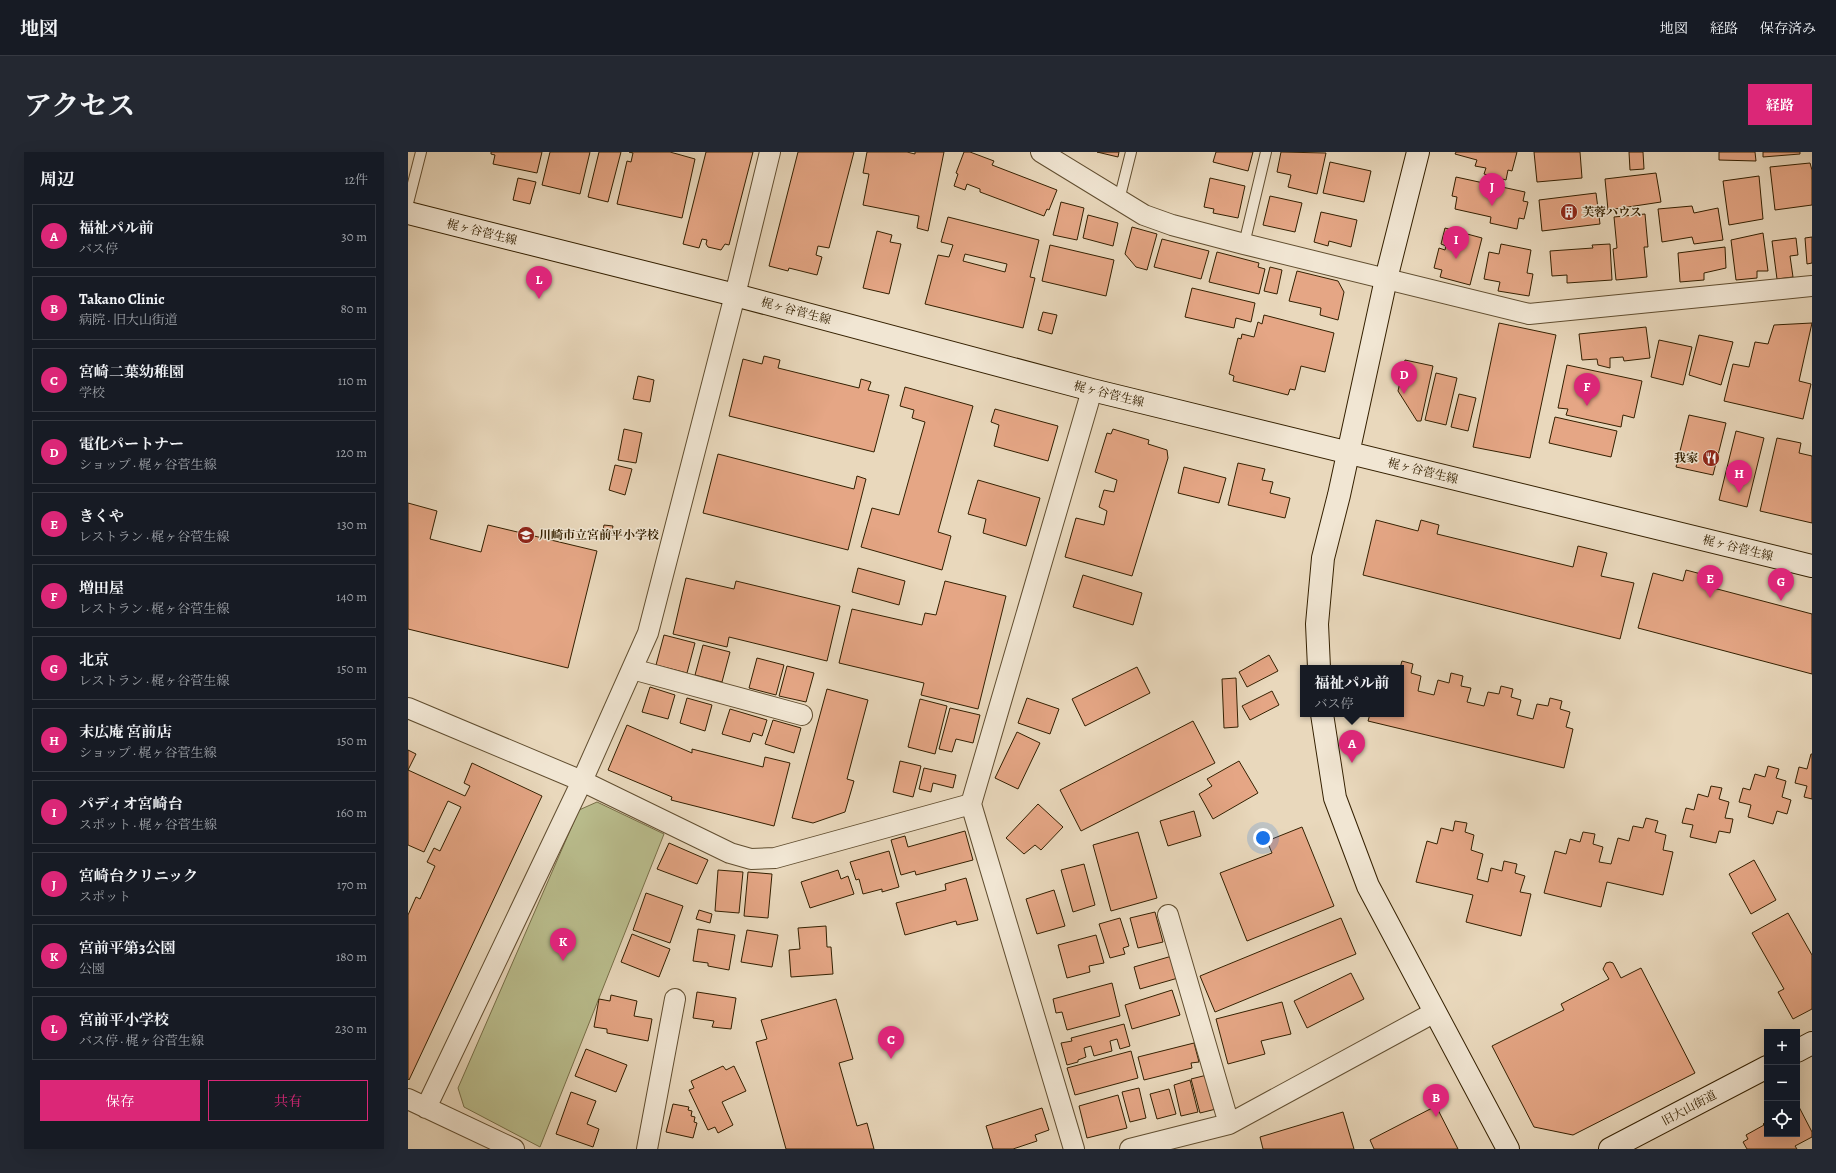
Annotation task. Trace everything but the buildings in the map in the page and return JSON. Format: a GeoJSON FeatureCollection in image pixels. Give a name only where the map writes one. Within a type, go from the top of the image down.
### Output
{"type":"FeatureCollection","features":[{"type":"Feature","properties":{"kind":"street"},"geometry":{"type":"LineString","coordinates":[[426,1108],[582,781],[648,633],[735,295],[770,152]]}},
{"type":"Feature","properties":{"kind":"street"},"geometry":{"type":"LineString","coordinates":[[1041,152],[1144,215],[1172,225],[1528,314],[1812,286]]}},
{"type":"Feature","properties":{"kind":"street"},"geometry":{"type":"LineString","coordinates":[[1320,665],[1317,624],[1323,558],[1339,495],[1386,279],[1418,152]]}},
{"type":"Feature","properties":{"kind":"street","name":"梶ヶ谷菅生線"},"geometry":{"type":"LineString","coordinates":[[408,214],[735,295],[1092,390],[1812,566]]}},
{"type":"Feature","properties":{"kind":"street"},"geometry":{"type":"LineString","coordinates":[[1074,1149],[971,804],[1092,390]]}},
{"type":"Feature","properties":{"kind":"street"},"geometry":{"type":"LineString","coordinates":[[632,669],[802,715]]}},
{"type":"Feature","properties":{"kind":"street"},"geometry":{"type":"LineString","coordinates":[[408,708],[582,781],[730,853],[751,859],[775,858],[971,804]]}},
{"type":"Feature","properties":{"kind":"street"},"geometry":{"type":"LineString","coordinates":[[1322,717],[1335,798],[1368,886],[1508,1149]]}},
{"type":"Feature","properties":{"kind":"street"},"geometry":{"type":"LineString","coordinates":[[1168,915],[1229,1124]]}},
{"type":"Feature","properties":{"kind":"street"},"geometry":{"type":"LineString","coordinates":[[647,1149],[675,999]]}},
{"type":"Feature","properties":{"kind":"street"},"geometry":{"type":"LineString","coordinates":[[1130,1149],[1229,1124],[1435,1012]]}},
{"type":"Feature","properties":{"kind":"street"},"geometry":{"type":"LineString","coordinates":[[1800,1049],[1812,1043]]}},
{"type":"Feature","properties":{"kind":"street","name":"旧大山街道"},"geometry":{"type":"LineString","coordinates":[[1610,1149],[1764,1069]]}},
{"type":"Feature","properties":{"kind":"street"},"geometry":{"type":"LineString","coordinates":[[408,1099],[514,1149]]}},
{"type":"Feature","properties":{"kind":"lane"},"geometry":{"type":"LineString","coordinates":[[408,203],[421,152]]}},
{"type":"Feature","properties":{"kind":"lane"},"geometry":{"type":"LineString","coordinates":[[1119,200],[1131,152]]}},
{"type":"Feature","properties":{"kind":"lane"},"geometry":{"type":"LineString","coordinates":[[1244,244],[1266,152]]}},
{"type":"Feature","properties":{"kind":"green space"},"geometry":{"type":"Polygon","coordinates":[[[597,802],[664,834],[540,1147],[464,1107],[458,1088],[579,810],[597,802]]]}},
{"type":"Feature","properties":{"kind":"place","name":"宮崎台クリニック"},"geometry":{"type":"Point","coordinates":[1492,206]}},
{"type":"Feature","properties":{"kind":"place","name":"芙蓉ハウス"},"geometry":{"type":"Point","coordinates":[1569,212]}},
{"type":"Feature","properties":{"kind":"place","name":"パディオ宮崎台"},"geometry":{"type":"Point","coordinates":[1456,259]}},
{"type":"Feature","properties":{"kind":"place","name":"宮前平小学校"},"geometry":{"type":"Point","coordinates":[539,299]}},
{"type":"Feature","properties":{"kind":"place","name":"電化パートナー"},"geometry":{"type":"Point","coordinates":[1404,394]}},
{"type":"Feature","properties":{"kind":"place","name":"増田屋"},"geometry":{"type":"Point","coordinates":[1587,406]}},
{"type":"Feature","properties":{"kind":"place","name":"我家"},"geometry":{"type":"Point","coordinates":[1711,458]}},
{"type":"Feature","properties":{"kind":"place","name":"末広庵 宮前店"},"geometry":{"type":"Point","coordinates":[1739,493]}},
{"type":"Feature","properties":{"kind":"place","name":"川崎市立宮前平小学校"},"geometry":{"type":"Point","coordinates":[526,535]}},
{"type":"Feature","properties":{"kind":"place","name":"きくや"},"geometry":{"type":"Point","coordinates":[1710,598]}},
{"type":"Feature","properties":{"kind":"place","name":"北京"},"geometry":{"type":"Point","coordinates":[1781,601]}},
{"type":"Feature","properties":{"kind":"place","name":"福祉パル前"},"geometry":{"type":"Point","coordinates":[1352,763]}},
{"type":"Feature","properties":{"kind":"place","name":"宮前平第3公園"},"geometry":{"type":"Point","coordinates":[563,961]}},
{"type":"Feature","properties":{"kind":"place","name":"宮崎二葉幼稚園"},"geometry":{"type":"Point","coordinates":[891,1059]}},
{"type":"Feature","properties":{"kind":"place","name":"Takano Clinic"},"geometry":{"type":"Point","coordinates":[1436,1117]}}]}
